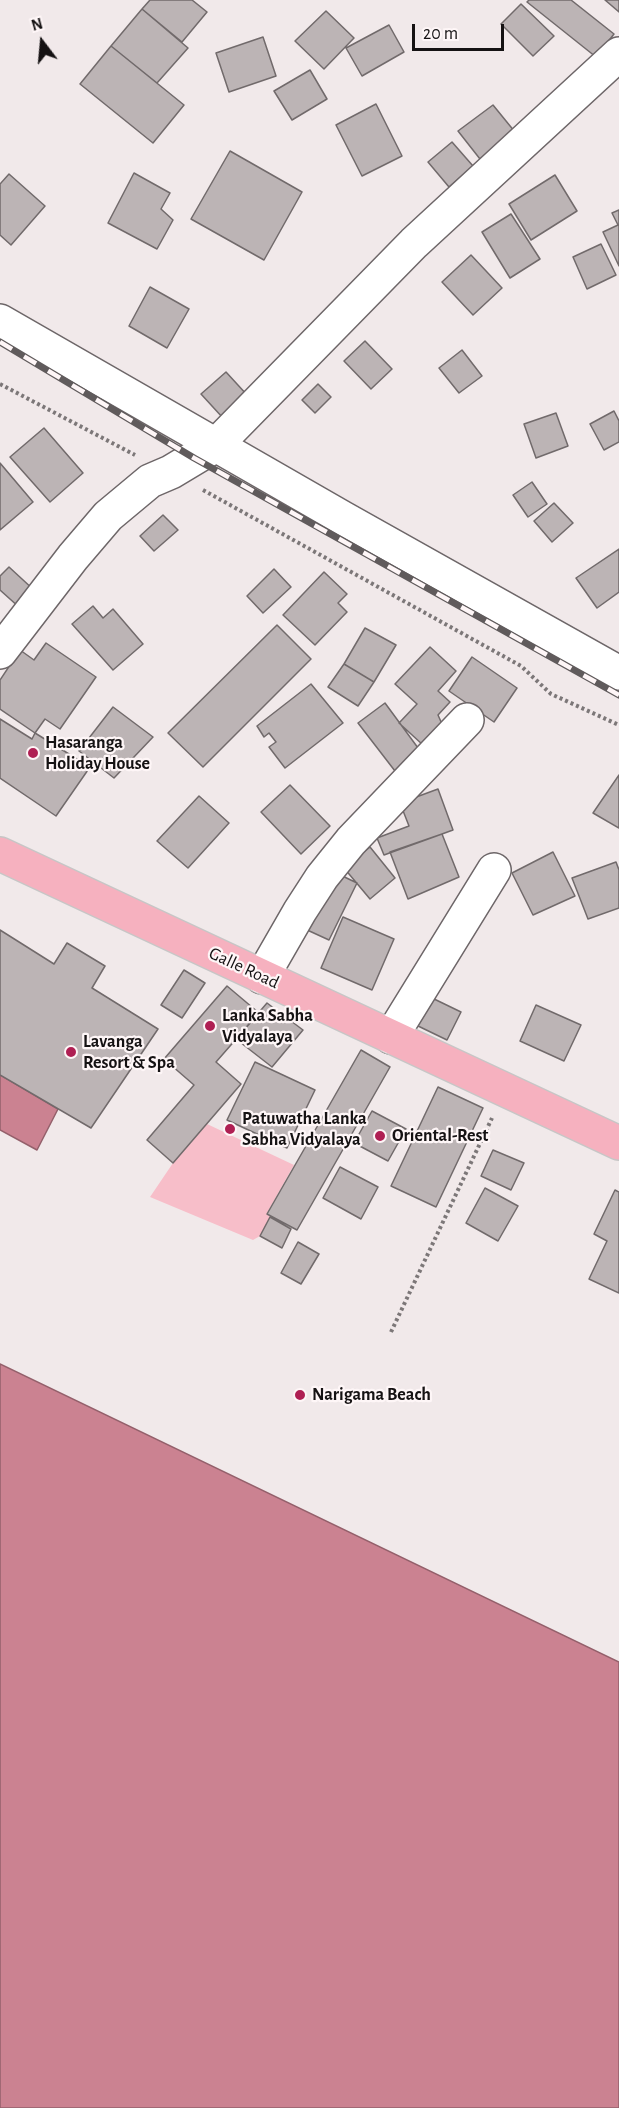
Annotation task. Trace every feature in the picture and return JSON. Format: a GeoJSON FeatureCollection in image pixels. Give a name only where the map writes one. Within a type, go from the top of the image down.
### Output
{"type":"FeatureCollection","features":[{"type":"Feature","properties":{"kind":"highway","name":"Galle Road"},"geometry":{"type":"LineString","coordinates":[[0,854],[619,1143]]}},
{"type":"Feature","properties":{"kind":"street"},"geometry":{"type":"LineString","coordinates":[[0,652],[73,557],[108,516],[150,481],[171,472],[216,445],[414,243],[619,54]]}},
{"type":"Feature","properties":{"kind":"street"},"geometry":{"type":"LineString","coordinates":[[0,321],[619,674]]}},
{"type":"Feature","properties":{"kind":"street"},"geometry":{"type":"LineString","coordinates":[[262,976],[322,877],[344,850],[467,720]]}},
{"type":"Feature","properties":{"kind":"street"},"geometry":{"type":"LineString","coordinates":[[391,1037],[494,870]]}},
{"type":"Feature","properties":{"kind":"path"},"geometry":{"type":"LineString","coordinates":[[0,384],[171,472],[521,666],[551,694],[619,725]]}},
{"type":"Feature","properties":{"kind":"path"},"geometry":{"type":"LineString","coordinates":[[391,1332],[505,1090]]}},
{"type":"Feature","properties":{"kind":"shaded area"},"geometry":{"type":"Polygon","coordinates":[[[0,1075],[58,1109],[37,1150],[0,1130],[0,1075]]]}},
{"type":"Feature","properties":{"kind":"shaded area"},"geometry":{"type":"Polygon","coordinates":[[[207,1124],[294,1165],[267,1213],[270,1217],[260,1236],[253,1240],[150,1197],[173,1163],[207,1124]]]}},
{"type":"Feature","properties":{"kind":"shaded area"},"geometry":{"type":"Polygon","coordinates":[[[0,1364],[619,1662],[619,2108],[0,2108],[0,1364]]]}},
{"type":"Feature","properties":{"kind":"building"},"geometry":{"type":"Polygon","coordinates":[[[150,0],[192,0],[207,12],[182,42],[142,9],[150,0]]]}},
{"type":"Feature","properties":{"kind":"building"},"geometry":{"type":"Polygon","coordinates":[[[529,0],[571,0],[614,34],[596,57],[527,2],[529,0]]]}},
{"type":"Feature","properties":{"kind":"building"},"geometry":{"type":"Polygon","coordinates":[[[605,0],[619,0],[619,12],[605,0]]]}},
{"type":"Feature","properties":{"kind":"building"},"geometry":{"type":"Polygon","coordinates":[[[521,4],[554,36],[533,56],[501,24],[521,4]]]}},
{"type":"Feature","properties":{"kind":"building"},"geometry":{"type":"Polygon","coordinates":[[[142,9],[188,48],[157,83],[111,46],[142,9]]]}},
{"type":"Feature","properties":{"kind":"building"},"geometry":{"type":"Polygon","coordinates":[[[326,11],[354,38],[324,69],[295,41],[326,11]]]}},
{"type":"Feature","properties":{"kind":"building"},"geometry":{"type":"Polygon","coordinates":[[[389,25],[404,52],[362,76],[346,48],[389,25]]]}},
{"type":"Feature","properties":{"kind":"building"},"geometry":{"type":"Polygon","coordinates":[[[263,37],[276,76],[229,92],[216,53],[263,37]]]}},
{"type":"Feature","properties":{"kind":"building"},"geometry":{"type":"Polygon","coordinates":[[[111,46],[184,105],[153,143],[80,84],[111,46]]]}},
{"type":"Feature","properties":{"kind":"building"},"geometry":{"type":"Polygon","coordinates":[[[310,70],[327,99],[292,120],[274,91],[310,70]]]}},
{"type":"Feature","properties":{"kind":"building"},"geometry":{"type":"Polygon","coordinates":[[[376,104],[402,156],[362,176],[336,125],[376,104]]]}},
{"type":"Feature","properties":{"kind":"building"},"geometry":{"type":"Polygon","coordinates":[[[493,105],[515,132],[480,159],[458,131],[493,105]]]}},
{"type":"Feature","properties":{"kind":"building"},"geometry":{"type":"Polygon","coordinates":[[[452,142],[473,166],[449,187],[428,162],[452,142]]]}},
{"type":"Feature","properties":{"kind":"building"},"geometry":{"type":"Polygon","coordinates":[[[230,151],[302,192],[264,260],[191,219],[230,151]]]}},
{"type":"Feature","properties":{"kind":"building"},"geometry":{"type":"Polygon","coordinates":[[[134,173],[170,193],[161,209],[173,220],[157,249],[108,223],[134,173]]]}},
{"type":"Feature","properties":{"kind":"building"},"geometry":{"type":"Polygon","coordinates":[[[9,174],[45,206],[11,245],[0,235],[0,184],[9,174]]]}},
{"type":"Feature","properties":{"kind":"building"},"geometry":{"type":"Polygon","coordinates":[[[555,175],[577,211],[531,240],[509,204],[555,175]]]}},
{"type":"Feature","properties":{"kind":"building"},"geometry":{"type":"Polygon","coordinates":[[[619,210],[619,266],[603,232],[618,225],[612,213],[619,210]]]}},
{"type":"Feature","properties":{"kind":"building"},"geometry":{"type":"Polygon","coordinates":[[[511,214],[540,259],[510,278],[482,232],[511,214]]]}},
{"type":"Feature","properties":{"kind":"building"},"geometry":{"type":"Polygon","coordinates":[[[601,244],[616,275],[587,289],[573,257],[601,244]]]}},
{"type":"Feature","properties":{"kind":"building"},"geometry":{"type":"Polygon","coordinates":[[[471,255],[502,288],[473,315],[442,282],[471,255]]]}},
{"type":"Feature","properties":{"kind":"building"},"geometry":{"type":"Polygon","coordinates":[[[150,287],[189,309],[167,348],[129,326],[150,287]]]}},
{"type":"Feature","properties":{"kind":"building"},"geometry":{"type":"Polygon","coordinates":[[[365,341],[392,369],[371,389],[344,361],[365,341]]]}},
{"type":"Feature","properties":{"kind":"building"},"geometry":{"type":"Polygon","coordinates":[[[462,350],[482,376],[459,393],[439,368],[462,350]]]}},
{"type":"Feature","properties":{"kind":"building"},"geometry":{"type":"Polygon","coordinates":[[[226,372],[248,396],[223,418],[201,394],[226,372]]]}},
{"type":"Feature","properties":{"kind":"building"},"geometry":{"type":"Polygon","coordinates":[[[318,384],[331,397],[315,413],[302,400],[318,384]]]}},
{"type":"Feature","properties":{"kind":"building"},"geometry":{"type":"Polygon","coordinates":[[[614,411],[619,421],[619,442],[604,450],[590,424],[614,411]]]}},
{"type":"Feature","properties":{"kind":"building"},"geometry":{"type":"Polygon","coordinates":[[[556,413],[568,446],[536,458],[524,424],[556,413]]]}},
{"type":"Feature","properties":{"kind":"building"},"geometry":{"type":"Polygon","coordinates":[[[44,428],[83,473],[50,502],[10,457],[44,428]]]}},
{"type":"Feature","properties":{"kind":"building"},"geometry":{"type":"Polygon","coordinates":[[[0,463],[33,502],[0,530],[0,463]]]}},
{"type":"Feature","properties":{"kind":"building"},"geometry":{"type":"Polygon","coordinates":[[[532,482],[547,504],[528,517],[513,495],[532,482]]]}},
{"type":"Feature","properties":{"kind":"building"},"geometry":{"type":"Polygon","coordinates":[[[554,503],[573,523],[552,542],[534,521],[554,503]]]}},
{"type":"Feature","properties":{"kind":"building"},"geometry":{"type":"Polygon","coordinates":[[[163,515],[178,530],[154,551],[140,536],[163,515]]]}},
{"type":"Feature","properties":{"kind":"building"},"geometry":{"type":"Polygon","coordinates":[[[619,549],[619,592],[597,608],[576,578],[619,549]]]}},
{"type":"Feature","properties":{"kind":"building"},"geometry":{"type":"Polygon","coordinates":[[[9,567],[35,591],[20,608],[0,590],[0,576],[9,567]]]}},
{"type":"Feature","properties":{"kind":"building"},"geometry":{"type":"Polygon","coordinates":[[[274,569],[291,587],[263,613],[247,596],[274,569]]]}},
{"type":"Feature","properties":{"kind":"building"},"geometry":{"type":"Polygon","coordinates":[[[324,572],[347,594],[338,603],[347,612],[315,645],[283,615],[324,572]]]}},
{"type":"Feature","properties":{"kind":"building"},"geometry":{"type":"Polygon","coordinates":[[[93,606],[103,618],[113,609],[143,644],[113,670],[72,624],[93,606]]]}},
{"type":"Feature","properties":{"kind":"building"},"geometry":{"type":"Polygon","coordinates":[[[277,625],[311,659],[203,767],[168,733],[277,625]]]}},
{"type":"Feature","properties":{"kind":"building"},"geometry":{"type":"Polygon","coordinates":[[[365,628],[396,645],[374,682],[344,664],[365,628]]]}},
{"type":"Feature","properties":{"kind":"building"},"geometry":{"type":"Polygon","coordinates":[[[46,643],[96,677],[60,729],[45,719],[35,733],[0,709],[0,680],[20,650],[34,660],[46,643]]]}},
{"type":"Feature","properties":{"kind":"building"},"geometry":{"type":"Polygon","coordinates":[[[430,647],[456,671],[438,691],[450,702],[438,715],[442,724],[423,745],[399,723],[417,704],[395,684],[430,647]]]}},
{"type":"Feature","properties":{"kind":"building"},"geometry":{"type":"Polygon","coordinates":[[[472,657],[517,688],[494,722],[449,691],[472,657]]]}},
{"type":"Feature","properties":{"kind":"building"},"geometry":{"type":"Polygon","coordinates":[[[344,664],[374,682],[358,706],[328,687],[344,664]]]}},
{"type":"Feature","properties":{"kind":"building"},"geometry":{"type":"Polygon","coordinates":[[[311,684],[343,723],[285,768],[269,747],[276,742],[269,733],[264,737],[257,726],[311,684]]]}},
{"type":"Feature","properties":{"kind":"building"},"geometry":{"type":"Polygon","coordinates":[[[385,703],[421,752],[395,771],[358,723],[385,703]]]}},
{"type":"Feature","properties":{"kind":"building"},"geometry":{"type":"Polygon","coordinates":[[[113,707],[153,737],[114,778],[79,751],[113,707]]]}},
{"type":"Feature","properties":{"kind":"building","name":"Hasaranga Holiday House"},"geometry":{"type":"Polygon","coordinates":[[[0,719],[32,739],[35,733],[90,767],[56,816],[0,778],[0,719]]]}},
{"type":"Feature","properties":{"kind":"building"},"geometry":{"type":"Polygon","coordinates":[[[619,775],[619,828],[593,813],[619,775]]]}},
{"type":"Feature","properties":{"kind":"building"},"geometry":{"type":"Polygon","coordinates":[[[290,785],[330,826],[301,854],[261,812],[290,785]]]}},
{"type":"Feature","properties":{"kind":"building"},"geometry":{"type":"Polygon","coordinates":[[[438,789],[453,830],[384,855],[377,838],[409,826],[400,803],[438,789]]]}},
{"type":"Feature","properties":{"kind":"building"},"geometry":{"type":"Polygon","coordinates":[[[199,796],[229,823],[188,868],[157,841],[199,796]]]}},
{"type":"Feature","properties":{"kind":"building"},"geometry":{"type":"Polygon","coordinates":[[[442,834],[459,877],[408,899],[390,852],[442,834]]]}},
{"type":"Feature","properties":{"kind":"building"},"geometry":{"type":"Polygon","coordinates":[[[370,847],[395,878],[370,899],[344,868],[370,847]]]}},
{"type":"Feature","properties":{"kind":"building"},"geometry":{"type":"Polygon","coordinates":[[[553,852],[575,896],[533,915],[512,873],[553,852]]]}},
{"type":"Feature","properties":{"kind":"building"},"geometry":{"type":"Polygon","coordinates":[[[616,862],[619,870],[619,908],[588,919],[572,878],[616,862]]]}},
{"type":"Feature","properties":{"kind":"building"},"geometry":{"type":"Polygon","coordinates":[[[332,871],[357,883],[329,940],[305,929],[332,871]]]}},
{"type":"Feature","properties":{"kind":"building"},"geometry":{"type":"Polygon","coordinates":[[[343,917],[394,939],[372,990],[321,968],[343,917]]]}},
{"type":"Feature","properties":{"kind":"building","name":"Lavanga Resort & Spa"},"geometry":{"type":"Polygon","coordinates":[[[0,930],[54,964],[67,943],[105,966],[92,988],[158,1029],[91,1128],[0,1075],[0,930]]]}},
{"type":"Feature","properties":{"kind":"building"},"geometry":{"type":"Polygon","coordinates":[[[184,970],[205,983],[182,1018],[161,1005],[184,970]]]}},
{"type":"Feature","properties":{"kind":"building"},"geometry":{"type":"Polygon","coordinates":[[[227,986],[259,1013],[216,1062],[241,1084],[173,1163],[147,1140],[194,1085],[164,1059],[227,986]]]}},
{"type":"Feature","properties":{"kind":"building"},"geometry":{"type":"Polygon","coordinates":[[[430,997],[461,1012],[447,1040],[416,1025],[430,997]]]}},
{"type":"Feature","properties":{"kind":"building"},"geometry":{"type":"Polygon","coordinates":[[[267,1003],[303,1030],[272,1067],[236,1039],[267,1003]]]}},
{"type":"Feature","properties":{"kind":"building"},"geometry":{"type":"Polygon","coordinates":[[[536,1005],[581,1025],[564,1061],[520,1041],[536,1005]]]}},
{"type":"Feature","properties":{"kind":"building"},"geometry":{"type":"Polygon","coordinates":[[[361,1050],[390,1067],[297,1230],[267,1214],[361,1050]]]}},
{"type":"Feature","properties":{"kind":"building"},"geometry":{"type":"Polygon","coordinates":[[[255,1062],[315,1090],[287,1148],[227,1120],[255,1062]]]}},
{"type":"Feature","properties":{"kind":"building"},"geometry":{"type":"Polygon","coordinates":[[[438,1087],[483,1108],[436,1207],[391,1186],[438,1087]]]}},
{"type":"Feature","properties":{"kind":"building","name":"Oriental-Rest"},"geometry":{"type":"Polygon","coordinates":[[[372,1111],[406,1129],[388,1161],[354,1143],[372,1111]]]}},
{"type":"Feature","properties":{"kind":"building"},"geometry":{"type":"Polygon","coordinates":[[[493,1150],[524,1163],[511,1190],[481,1176],[493,1150]]]}},
{"type":"Feature","properties":{"kind":"building"},"geometry":{"type":"Polygon","coordinates":[[[340,1167],[378,1187],[361,1219],[323,1198],[340,1167]]]}},
{"type":"Feature","properties":{"kind":"building"},"geometry":{"type":"Polygon","coordinates":[[[485,1188],[518,1206],[498,1241],[466,1223],[485,1188]]]}},
{"type":"Feature","properties":{"kind":"building"},"geometry":{"type":"Polygon","coordinates":[[[615,1190],[619,1192],[619,1293],[589,1279],[607,1241],[594,1234],[615,1190]]]}},
{"type":"Feature","properties":{"kind":"building"},"geometry":{"type":"Polygon","coordinates":[[[270,1217],[291,1229],[282,1248],[260,1236],[270,1217]]]}},
{"type":"Feature","properties":{"kind":"building"},"geometry":{"type":"Polygon","coordinates":[[[298,1242],[319,1254],[301,1284],[281,1273],[298,1242]]]}},
{"type":"Feature","properties":{"kind":"railway"},"geometry":{"type":"LineString","coordinates":[[0,342],[194,458],[619,695]]}},
{"type":"Feature","properties":{"kind":"place","name":"Hasaranga Holiday House"},"geometry":{"type":"Point","coordinates":[33,753]}},
{"type":"Feature","properties":{"kind":"place","name":"Lanka Sabha Vidyalaya"},"geometry":{"type":"Point","coordinates":[210,1026]}},
{"type":"Feature","properties":{"kind":"place","name":"Lavanga Resort & Spa"},"geometry":{"type":"Point","coordinates":[71,1052]}},
{"type":"Feature","properties":{"kind":"place","name":"Patuwatha Lanka Sabha Vidyalaya"},"geometry":{"type":"Point","coordinates":[230,1129]}},
{"type":"Feature","properties":{"kind":"place","name":"Oriental-Rest"},"geometry":{"type":"Point","coordinates":[380,1136]}},
{"type":"Feature","properties":{"kind":"place","name":"Narigama Beach"},"geometry":{"type":"Point","coordinates":[300,1395]}}]}
